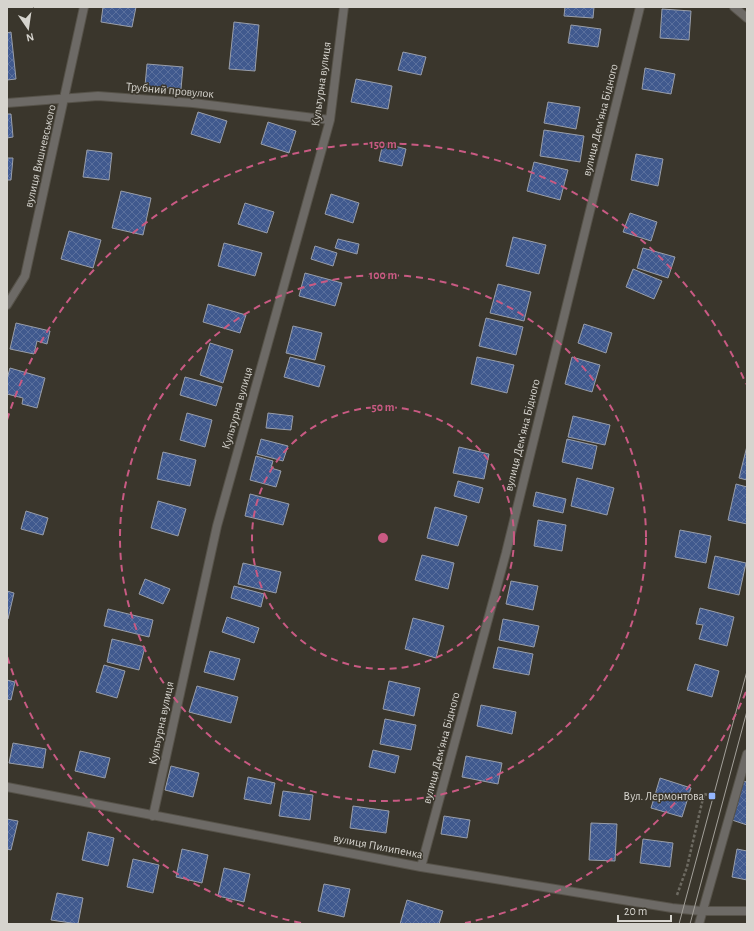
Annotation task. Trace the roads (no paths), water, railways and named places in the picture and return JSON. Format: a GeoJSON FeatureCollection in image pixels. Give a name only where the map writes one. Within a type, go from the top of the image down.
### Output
{"type":"FeatureCollection","features":[{"type":"Feature","properties":{"kind":"street","name":"вулиця Вишневського"},"geometry":{"type":"LineString","coordinates":[[7,305],[25,276],[84,7]]}},
{"type":"Feature","properties":{"kind":"street","name":"Культурна вулиця"},"geometry":{"type":"LineString","coordinates":[[153,816],[217,526],[330,120],[344,7]]}},
{"type":"Feature","properties":{"kind":"street","name":"вулиця Дем'яна Бідного"},"geometry":{"type":"LineString","coordinates":[[421,867],[506,552],[640,7]]}},
{"type":"Feature","properties":{"kind":"street"},"geometry":{"type":"LineString","coordinates":[[734,7],[747,18]]}},
{"type":"Feature","properties":{"kind":"street","name":"Трубний провулок"},"geometry":{"type":"LineString","coordinates":[[7,103],[98,96],[193,103],[330,120]]}},
{"type":"Feature","properties":{"kind":"street"},"geometry":{"type":"LineString","coordinates":[[698,924],[747,754]]}},
{"type":"Feature","properties":{"kind":"street","name":"вулиця Пилипенка"},"geometry":{"type":"LineString","coordinates":[[7,787],[421,867],[672,908],[701,911],[747,911]]}},
{"type":"Feature","properties":{"kind":"tram line"},"geometry":{"type":"LineString","coordinates":[[679,924],[747,671]]}},
{"type":"Feature","properties":{"kind":"tram line"},"geometry":{"type":"LineString","coordinates":[[690,924],[747,711]]}},
{"type":"Feature","properties":{"kind":"place","name":"Вул. Лермонтова"},"geometry":{"type":"Point","coordinates":[712,796]}}]}
